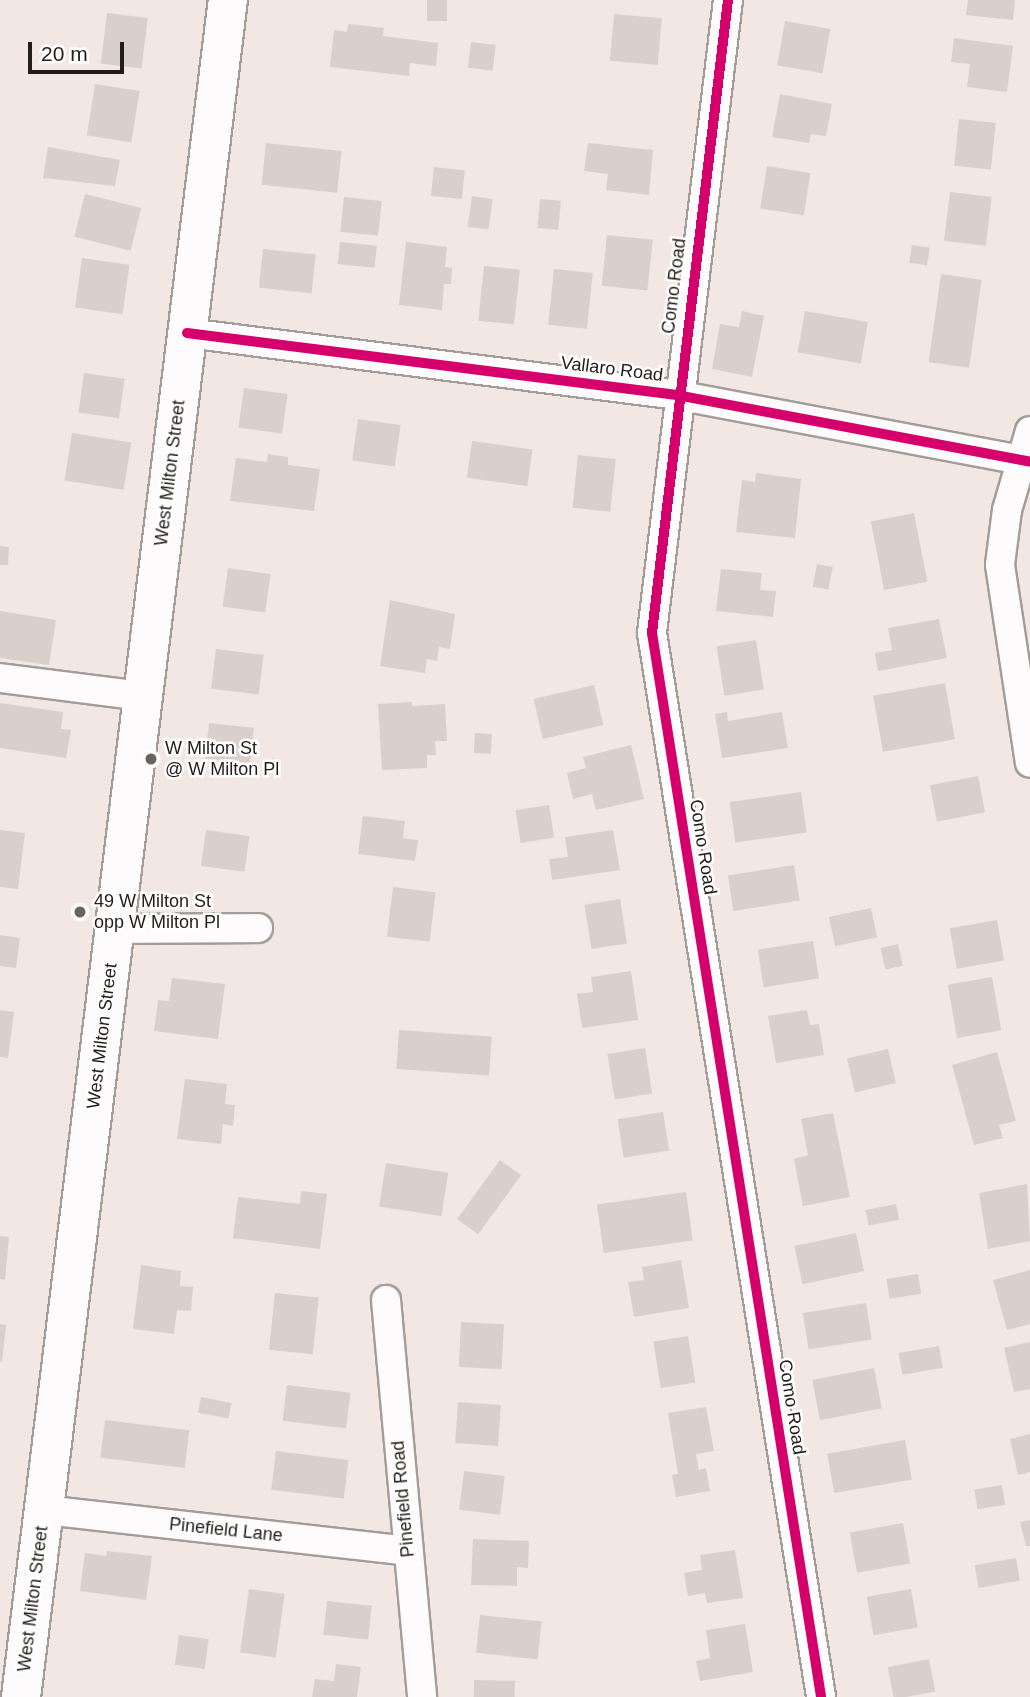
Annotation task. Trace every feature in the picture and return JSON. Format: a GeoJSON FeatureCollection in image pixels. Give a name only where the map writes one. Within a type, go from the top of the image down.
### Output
{"type":"FeatureCollection","features":[{"type":"Feature","properties":{"kind":"main road","name":"West Milton Street"},"geometry":{"type":"LineString","coordinates":[[21,1697],[228,0]]}},
{"type":"Feature","properties":{"kind":"street","name":"Como Road"},"geometry":{"type":"LineString","coordinates":[[728,0],[677,395],[652,633],[821,1697]]}},
{"type":"Feature","properties":{"kind":"street","name":"Vallaro Road"},"geometry":{"type":"LineString","coordinates":[[187,333],[677,395],[1026,461]]}},
{"type":"Feature","properties":{"kind":"street"},"geometry":{"type":"LineString","coordinates":[[1030,431],[1026,461],[1007,510],[1000,565],[1030,763]]}},
{"type":"Feature","properties":{"kind":"street"},"geometry":{"type":"LineString","coordinates":[[0,678],[142,695]]}},
{"type":"Feature","properties":{"kind":"street"},"geometry":{"type":"LineString","coordinates":[[115,929],[257,928]]}},
{"type":"Feature","properties":{"kind":"street","name":"Pinefield Road"},"geometry":{"type":"LineString","coordinates":[[386,1300],[422,1697]]}},
{"type":"Feature","properties":{"kind":"street","name":"Pinefield Lane"},"geometry":{"type":"LineString","coordinates":[[44,1510],[408,1551]]}},
{"type":"Feature","properties":{"kind":"building"},"geometry":{"type":"Polygon","coordinates":[[[427,0],[447,0],[447,21],[427,21],[427,0]]]}},
{"type":"Feature","properties":{"kind":"building"},"geometry":{"type":"Polygon","coordinates":[[[968,0],[1015,0],[1013,20],[966,15],[968,0]]]}},
{"type":"Feature","properties":{"kind":"building"},"geometry":{"type":"Polygon","coordinates":[[[107,13],[148,18],[141,69],[101,64],[107,13]]]}},
{"type":"Feature","properties":{"kind":"building"},"geometry":{"type":"Polygon","coordinates":[[[614,14],[662,18],[658,65],[610,61],[614,14]]]}},
{"type":"Feature","properties":{"kind":"building"},"geometry":{"type":"Polygon","coordinates":[[[785,21],[830,29],[822,73],[777,65],[785,21]]]}},
{"type":"Feature","properties":{"kind":"building"},"geometry":{"type":"Polygon","coordinates":[[[348,24],[384,28],[383,36],[438,43],[436,66],[410,63],[409,76],[330,67],[334,30],[347,32],[348,24]]]}},
{"type":"Feature","properties":{"kind":"building"},"geometry":{"type":"Polygon","coordinates":[[[954,38],[1013,46],[1007,92],[967,87],[970,64],[951,62],[954,38]]]}},
{"type":"Feature","properties":{"kind":"building"},"geometry":{"type":"Polygon","coordinates":[[[471,42],[496,45],[493,71],[468,68],[471,42]]]}},
{"type":"Feature","properties":{"kind":"building"},"geometry":{"type":"Polygon","coordinates":[[[95,84],[139,91],[131,142],[87,135],[95,84]]]}},
{"type":"Feature","properties":{"kind":"building"},"geometry":{"type":"Polygon","coordinates":[[[780,94],[832,104],[826,136],[811,134],[809,143],[772,137],[780,94]]]}},
{"type":"Feature","properties":{"kind":"building"},"geometry":{"type":"Polygon","coordinates":[[[959,119],[996,123],[991,170],[954,166],[959,119]]]}},
{"type":"Feature","properties":{"kind":"building"},"geometry":{"type":"Polygon","coordinates":[[[266,143],[342,151],[337,193],[262,185],[266,143]]]}},
{"type":"Feature","properties":{"kind":"building"},"geometry":{"type":"Polygon","coordinates":[[[588,143],[653,150],[649,195],[606,190],[608,174],[584,171],[588,143]]]}},
{"type":"Feature","properties":{"kind":"building"},"geometry":{"type":"Polygon","coordinates":[[[48,147],[120,160],[115,186],[43,178],[48,147]]]}},
{"type":"Feature","properties":{"kind":"building"},"geometry":{"type":"Polygon","coordinates":[[[767,166],[810,173],[804,215],[760,208],[767,166]]]}},
{"type":"Feature","properties":{"kind":"building"},"geometry":{"type":"Polygon","coordinates":[[[434,167],[465,170],[462,199],[431,196],[434,167]]]}},
{"type":"Feature","properties":{"kind":"building"},"geometry":{"type":"Polygon","coordinates":[[[950,192],[992,197],[986,246],[944,241],[950,192]]]}},
{"type":"Feature","properties":{"kind":"building"},"geometry":{"type":"Polygon","coordinates":[[[85,194],[141,208],[131,251],[74,237],[85,194]]]}},
{"type":"Feature","properties":{"kind":"building"},"geometry":{"type":"Polygon","coordinates":[[[472,196],[493,199],[488,230],[468,227],[472,196]]]}},
{"type":"Feature","properties":{"kind":"building"},"geometry":{"type":"Polygon","coordinates":[[[344,197],[382,201],[378,236],[340,232],[344,197]]]}},
{"type":"Feature","properties":{"kind":"building"},"geometry":{"type":"Polygon","coordinates":[[[540,199],[561,201],[558,230],[537,228],[540,199]]]}},
{"type":"Feature","properties":{"kind":"building"},"geometry":{"type":"Polygon","coordinates":[[[607,235],[653,240],[647,291],[602,286],[607,235]]]}},
{"type":"Feature","properties":{"kind":"building"},"geometry":{"type":"Polygon","coordinates":[[[340,242],[377,246],[374,268],[338,264],[340,242]]]}},
{"type":"Feature","properties":{"kind":"building"},"geometry":{"type":"Polygon","coordinates":[[[406,242],[447,247],[445,267],[452,268],[451,284],[444,284],[442,310],[399,305],[406,242]]]}},
{"type":"Feature","properties":{"kind":"building"},"geometry":{"type":"Polygon","coordinates":[[[912,245],[930,248],[927,266],[909,263],[912,245]]]}},
{"type":"Feature","properties":{"kind":"building"},"geometry":{"type":"Polygon","coordinates":[[[263,249],[316,255],[312,293],[259,288],[263,249]]]}},
{"type":"Feature","properties":{"kind":"building"},"geometry":{"type":"Polygon","coordinates":[[[82,258],[130,265],[123,314],[75,308],[82,258]]]}},
{"type":"Feature","properties":{"kind":"building"},"geometry":{"type":"Polygon","coordinates":[[[484,266],[520,270],[514,324],[478,321],[484,266]]]}},
{"type":"Feature","properties":{"kind":"building"},"geometry":{"type":"Polygon","coordinates":[[[554,269],[593,273],[587,329],[548,325],[554,269]]]}},
{"type":"Feature","properties":{"kind":"building"},"geometry":{"type":"Polygon","coordinates":[[[941,274],[982,280],[969,368],[929,362],[941,274]]]}},
{"type":"Feature","properties":{"kind":"building"},"geometry":{"type":"Polygon","coordinates":[[[742,311],[764,316],[752,377],[712,369],[720,324],[739,327],[742,311]]]}},
{"type":"Feature","properties":{"kind":"building"},"geometry":{"type":"Polygon","coordinates":[[[805,311],[868,322],[861,363],[798,352],[805,311]]]}},
{"type":"Feature","properties":{"kind":"building"},"geometry":{"type":"Polygon","coordinates":[[[84,373],[125,379],[119,418],[78,413],[84,373]]]}},
{"type":"Feature","properties":{"kind":"building"},"geometry":{"type":"Polygon","coordinates":[[[244,388],[288,394],[282,434],[238,428],[244,388]]]}},
{"type":"Feature","properties":{"kind":"building"},"geometry":{"type":"Polygon","coordinates":[[[358,419],[401,425],[395,467],[352,461],[358,419]]]}},
{"type":"Feature","properties":{"kind":"building"},"geometry":{"type":"Polygon","coordinates":[[[72,433],[131,442],[124,490],[64,480],[72,433]]]}},
{"type":"Feature","properties":{"kind":"building"},"geometry":{"type":"Polygon","coordinates":[[[472,441],[532,449],[527,486],[467,478],[472,441]]]}},
{"type":"Feature","properties":{"kind":"building"},"geometry":{"type":"Polygon","coordinates":[[[268,454],[288,457],[288,465],[320,469],[314,511],[230,501],[236,458],[267,462],[268,454]]]}},
{"type":"Feature","properties":{"kind":"building"},"geometry":{"type":"Polygon","coordinates":[[[578,455],[616,459],[610,512],[572,508],[578,455]]]}},
{"type":"Feature","properties":{"kind":"building"},"geometry":{"type":"Polygon","coordinates":[[[756,473],[801,479],[795,538],[736,532],[742,480],[755,482],[756,473]]]}},
{"type":"Feature","properties":{"kind":"building"},"geometry":{"type":"Polygon","coordinates":[[[914,513],[927,582],[884,590],[871,521],[914,513]]]}},
{"type":"Feature","properties":{"kind":"building"},"geometry":{"type":"Polygon","coordinates":[[[0,546],[9,547],[8,565],[0,565],[0,546]]]}},
{"type":"Feature","properties":{"kind":"building"},"geometry":{"type":"Polygon","coordinates":[[[817,564],[833,567],[828,590],[813,587],[817,564]]]}},
{"type":"Feature","properties":{"kind":"building"},"geometry":{"type":"Polygon","coordinates":[[[228,568],[271,574],[265,613],[223,607],[228,568]]]}},
{"type":"Feature","properties":{"kind":"building"},"geometry":{"type":"Polygon","coordinates":[[[721,569],[762,573],[760,590],[776,591],[773,617],[716,611],[721,569]]]}},
{"type":"Feature","properties":{"kind":"building"},"geometry":{"type":"Polygon","coordinates":[[[390,600],[455,614],[450,649],[439,647],[437,661],[427,659],[425,673],[380,666],[390,600]]]}},
{"type":"Feature","properties":{"kind":"building"},"geometry":{"type":"Polygon","coordinates":[[[0,611],[56,620],[49,665],[0,658],[0,611]]]}},
{"type":"Feature","properties":{"kind":"building"},"geometry":{"type":"Polygon","coordinates":[[[939,619],[947,658],[878,671],[875,653],[892,650],[888,628],[939,619]]]}},
{"type":"Feature","properties":{"kind":"building"},"geometry":{"type":"Polygon","coordinates":[[[756,640],[764,689],[724,696],[716,646],[756,640]]]}},
{"type":"Feature","properties":{"kind":"building"},"geometry":{"type":"Polygon","coordinates":[[[216,649],[264,655],[259,695],[211,689],[216,649]]]}},
{"type":"Feature","properties":{"kind":"building"},"geometry":{"type":"Polygon","coordinates":[[[945,683],[955,739],[883,752],[873,696],[945,683]]]}},
{"type":"Feature","properties":{"kind":"building"},"geometry":{"type":"Polygon","coordinates":[[[594,685],[603,725],[543,739],[534,699],[594,685]]]}},
{"type":"Feature","properties":{"kind":"building"},"geometry":{"type":"Polygon","coordinates":[[[412,702],[412,706],[445,704],[447,741],[435,741],[436,755],[427,755],[427,768],[382,770],[378,704],[412,702]]]}},
{"type":"Feature","properties":{"kind":"building"},"geometry":{"type":"Polygon","coordinates":[[[0,703],[63,712],[61,729],[71,730],[66,758],[0,748],[0,703]]]}},
{"type":"Feature","properties":{"kind":"building"},"geometry":{"type":"Polygon","coordinates":[[[727,712],[728,721],[782,712],[788,748],[722,758],[715,714],[727,712]]]}},
{"type":"Feature","properties":{"kind":"building"},"geometry":{"type":"Polygon","coordinates":[[[209,723],[254,728],[250,764],[205,759],[209,723]]]}},
{"type":"Feature","properties":{"kind":"building"},"geometry":{"type":"Polygon","coordinates":[[[475,733],[492,734],[491,754],[474,753],[475,733]]]}},
{"type":"Feature","properties":{"kind":"building"},"geometry":{"type":"Polygon","coordinates":[[[631,745],[644,799],[596,810],[592,794],[573,799],[567,773],[586,768],[583,757],[631,745]]]}},
{"type":"Feature","properties":{"kind":"building"},"geometry":{"type":"Polygon","coordinates":[[[978,776],[985,812],[937,822],[930,785],[978,776]]]}},
{"type":"Feature","properties":{"kind":"building"},"geometry":{"type":"Polygon","coordinates":[[[801,792],[807,833],[735,843],[730,802],[801,792]]]}},
{"type":"Feature","properties":{"kind":"building"},"geometry":{"type":"Polygon","coordinates":[[[549,805],[554,838],[521,843],[515,810],[549,805]]]}},
{"type":"Feature","properties":{"kind":"building"},"geometry":{"type":"Polygon","coordinates":[[[363,816],[405,821],[403,838],[418,840],[415,861],[358,854],[363,816]]]}},
{"type":"Feature","properties":{"kind":"building"},"geometry":{"type":"Polygon","coordinates":[[[0,830],[25,833],[18,889],[0,887],[0,830]]]}},
{"type":"Feature","properties":{"kind":"building"},"geometry":{"type":"Polygon","coordinates":[[[206,830],[250,836],[245,872],[201,866],[206,830]]]}},
{"type":"Feature","properties":{"kind":"building"},"geometry":{"type":"Polygon","coordinates":[[[613,830],[620,870],[552,880],[549,859],[568,857],[565,837],[613,830]]]}},
{"type":"Feature","properties":{"kind":"building"},"geometry":{"type":"Polygon","coordinates":[[[794,865],[800,901],[733,911],[728,875],[794,865]]]}},
{"type":"Feature","properties":{"kind":"building"},"geometry":{"type":"Polygon","coordinates":[[[393,887],[436,892],[430,942],[387,937],[393,887]]]}},
{"type":"Feature","properties":{"kind":"building"},"geometry":{"type":"Polygon","coordinates":[[[620,899],[627,943],[591,949],[584,905],[620,899]]]}},
{"type":"Feature","properties":{"kind":"building"},"geometry":{"type":"Polygon","coordinates":[[[871,908],[877,937],[835,946],[829,917],[871,908]]]}},
{"type":"Feature","properties":{"kind":"building"},"geometry":{"type":"Polygon","coordinates":[[[997,920],[1004,960],[957,969],[950,928],[997,920]]]}},
{"type":"Feature","properties":{"kind":"building"},"geometry":{"type":"Polygon","coordinates":[[[0,935],[20,938],[16,968],[0,966],[0,935]]]}},
{"type":"Feature","properties":{"kind":"building"},"geometry":{"type":"Polygon","coordinates":[[[813,941],[819,979],[764,987],[758,950],[813,941]]]}},
{"type":"Feature","properties":{"kind":"building"},"geometry":{"type":"Polygon","coordinates":[[[898,944],[903,965],[885,969],[880,948],[898,944]]]}},
{"type":"Feature","properties":{"kind":"building"},"geometry":{"type":"Polygon","coordinates":[[[631,971],[638,1020],[582,1028],[577,994],[593,992],[591,977],[631,971]]]}},
{"type":"Feature","properties":{"kind":"building"},"geometry":{"type":"Polygon","coordinates":[[[992,977],[1001,1030],[957,1038],[948,985],[992,977]]]}},
{"type":"Feature","properties":{"kind":"building"},"geometry":{"type":"Polygon","coordinates":[[[172,978],[225,984],[218,1039],[154,1031],[158,1000],[169,1001],[172,978]]]}},
{"type":"Feature","properties":{"kind":"building"},"geometry":{"type":"Polygon","coordinates":[[[0,1010],[14,1012],[8,1058],[0,1057],[0,1010]]]}},
{"type":"Feature","properties":{"kind":"building"},"geometry":{"type":"Polygon","coordinates":[[[807,1010],[810,1025],[819,1024],[824,1055],[776,1063],[768,1016],[807,1010]]]}},
{"type":"Feature","properties":{"kind":"building"},"geometry":{"type":"Polygon","coordinates":[[[399,1030],[492,1036],[489,1075],[396,1069],[399,1030]]]}},
{"type":"Feature","properties":{"kind":"building"},"geometry":{"type":"Polygon","coordinates":[[[645,1048],[652,1093],[615,1099],[607,1054],[645,1048]]]}},
{"type":"Feature","properties":{"kind":"building"},"geometry":{"type":"Polygon","coordinates":[[[888,1049],[896,1083],[855,1093],[847,1058],[888,1049]]]}},
{"type":"Feature","properties":{"kind":"building"},"geometry":{"type":"Polygon","coordinates":[[[997,1052],[1016,1121],[999,1125],[1003,1138],[974,1145],[952,1065],[997,1052]]]}},
{"type":"Feature","properties":{"kind":"building"},"geometry":{"type":"Polygon","coordinates":[[[185,1079],[227,1084],[225,1104],[235,1105],[233,1126],[223,1124],[221,1144],[177,1139],[185,1079]]]}},
{"type":"Feature","properties":{"kind":"building"},"geometry":{"type":"Polygon","coordinates":[[[663,1112],[669,1151],[624,1158],[618,1119],[663,1112]]]}},
{"type":"Feature","properties":{"kind":"building"},"geometry":{"type":"Polygon","coordinates":[[[833,1113],[850,1197],[803,1206],[794,1159],[808,1155],[801,1119],[833,1113]]]}},
{"type":"Feature","properties":{"kind":"building"},"geometry":{"type":"Polygon","coordinates":[[[500,1160],[521,1175],[478,1234],[457,1219],[500,1160]]]}},
{"type":"Feature","properties":{"kind":"building"},"geometry":{"type":"Polygon","coordinates":[[[386,1163],[448,1173],[441,1216],[379,1206],[386,1163]]]}},
{"type":"Feature","properties":{"kind":"building"},"geometry":{"type":"Polygon","coordinates":[[[1027,1184],[1030,1241],[988,1249],[979,1193],[1027,1184]]]}},
{"type":"Feature","properties":{"kind":"building"},"geometry":{"type":"Polygon","coordinates":[[[301,1191],[327,1194],[320,1249],[233,1238],[238,1197],[300,1204],[301,1191]]]}},
{"type":"Feature","properties":{"kind":"building"},"geometry":{"type":"Polygon","coordinates":[[[686,1192],[693,1241],[604,1253],[597,1205],[686,1192]]]}},
{"type":"Feature","properties":{"kind":"building"},"geometry":{"type":"Polygon","coordinates":[[[896,1204],[899,1220],[869,1226],[866,1210],[896,1204]]]}},
{"type":"Feature","properties":{"kind":"building"},"geometry":{"type":"Polygon","coordinates":[[[856,1233],[864,1271],[802,1284],[794,1246],[856,1233]]]}},
{"type":"Feature","properties":{"kind":"building"},"geometry":{"type":"Polygon","coordinates":[[[0,1236],[9,1237],[5,1280],[0,1279],[0,1236]]]}},
{"type":"Feature","properties":{"kind":"building"},"geometry":{"type":"Polygon","coordinates":[[[681,1260],[689,1308],[634,1317],[628,1282],[644,1280],[642,1267],[681,1260]]]}},
{"type":"Feature","properties":{"kind":"building"},"geometry":{"type":"Polygon","coordinates":[[[141,1265],[181,1271],[180,1286],[193,1287],[191,1311],[177,1310],[174,1334],[133,1329],[141,1265]]]}},
{"type":"Feature","properties":{"kind":"building"},"geometry":{"type":"Polygon","coordinates":[[[1030,1270],[1030,1324],[1007,1330],[993,1280],[1030,1270]]]}},
{"type":"Feature","properties":{"kind":"building"},"geometry":{"type":"Polygon","coordinates":[[[918,1274],[921,1294],[890,1299],[886,1279],[918,1274]]]}},
{"type":"Feature","properties":{"kind":"building"},"geometry":{"type":"Polygon","coordinates":[[[275,1293],[319,1298],[313,1354],[269,1350],[275,1293]]]}},
{"type":"Feature","properties":{"kind":"building"},"geometry":{"type":"Polygon","coordinates":[[[866,1303],[872,1340],[809,1350],[803,1313],[866,1303]]]}},
{"type":"Feature","properties":{"kind":"building"},"geometry":{"type":"Polygon","coordinates":[[[461,1322],[504,1324],[502,1369],[459,1367],[461,1322]]]}},
{"type":"Feature","properties":{"kind":"building"},"geometry":{"type":"Polygon","coordinates":[[[0,1324],[6,1325],[2,1362],[0,1361],[0,1324]]]}},
{"type":"Feature","properties":{"kind":"building"},"geometry":{"type":"Polygon","coordinates":[[[688,1336],[695,1382],[661,1388],[653,1341],[688,1336]]]}},
{"type":"Feature","properties":{"kind":"building"},"geometry":{"type":"Polygon","coordinates":[[[1030,1342],[1030,1389],[1014,1392],[1004,1348],[1030,1342]]]}},
{"type":"Feature","properties":{"kind":"building"},"geometry":{"type":"Polygon","coordinates":[[[939,1346],[943,1368],[902,1375],[899,1353],[939,1346]]]}},
{"type":"Feature","properties":{"kind":"building"},"geometry":{"type":"Polygon","coordinates":[[[874,1368],[882,1408],[820,1420],[812,1380],[874,1368]]]}},
{"type":"Feature","properties":{"kind":"building"},"geometry":{"type":"Polygon","coordinates":[[[287,1385],[351,1393],[346,1429],[283,1421],[287,1385]]]}},
{"type":"Feature","properties":{"kind":"building"},"geometry":{"type":"Polygon","coordinates":[[[201,1397],[231,1403],[228,1419],[198,1413],[201,1397]]]}},
{"type":"Feature","properties":{"kind":"building"},"geometry":{"type":"Polygon","coordinates":[[[458,1402],[501,1405],[498,1446],[455,1443],[458,1402]]]}},
{"type":"Feature","properties":{"kind":"building"},"geometry":{"type":"Polygon","coordinates":[[[706,1407],[714,1451],[696,1454],[699,1470],[706,1468],[710,1491],[676,1497],[672,1475],[678,1474],[668,1413],[706,1407]]]}},
{"type":"Feature","properties":{"kind":"building"},"geometry":{"type":"Polygon","coordinates":[[[105,1420],[189,1430],[185,1468],[100,1458],[105,1420]]]}},
{"type":"Feature","properties":{"kind":"building"},"geometry":{"type":"Polygon","coordinates":[[[1030,1434],[1030,1472],[1018,1475],[1010,1439],[1030,1434]]]}},
{"type":"Feature","properties":{"kind":"building"},"geometry":{"type":"Polygon","coordinates":[[[905,1440],[912,1479],[834,1493],[827,1454],[905,1440]]]}},
{"type":"Feature","properties":{"kind":"building"},"geometry":{"type":"Polygon","coordinates":[[[276,1451],[348,1460],[344,1499],[271,1490],[276,1451]]]}},
{"type":"Feature","properties":{"kind":"building"},"geometry":{"type":"Polygon","coordinates":[[[464,1471],[505,1476],[500,1515],[459,1510],[464,1471]]]}},
{"type":"Feature","properties":{"kind":"building"},"geometry":{"type":"Polygon","coordinates":[[[1002,1485],[1005,1505],[977,1509],[974,1489],[1002,1485]]]}},
{"type":"Feature","properties":{"kind":"building"},"geometry":{"type":"Polygon","coordinates":[[[1030,1520],[1030,1546],[1026,1546],[1020,1522],[1030,1520]]]}},
{"type":"Feature","properties":{"kind":"building"},"geometry":{"type":"Polygon","coordinates":[[[903,1523],[910,1563],[857,1573],[850,1532],[903,1523]]]}},
{"type":"Feature","properties":{"kind":"building"},"geometry":{"type":"Polygon","coordinates":[[[473,1539],[529,1541],[528,1568],[517,1567],[517,1586],[471,1585],[473,1539]]]}},
{"type":"Feature","properties":{"kind":"building"},"geometry":{"type":"Polygon","coordinates":[[[735,1550],[743,1598],[707,1603],[705,1593],[688,1596],[684,1573],[702,1570],[700,1555],[735,1550]]]}},
{"type":"Feature","properties":{"kind":"building"},"geometry":{"type":"Polygon","coordinates":[[[107,1551],[152,1556],[146,1600],[80,1591],[85,1553],[106,1556],[107,1551]]]}},
{"type":"Feature","properties":{"kind":"building"},"geometry":{"type":"Polygon","coordinates":[[[1016,1558],[1020,1581],[979,1588],[975,1565],[1016,1558]]]}},
{"type":"Feature","properties":{"kind":"building"},"geometry":{"type":"Polygon","coordinates":[[[249,1589],[285,1594],[276,1657],[240,1652],[249,1589]]]}},
{"type":"Feature","properties":{"kind":"building"},"geometry":{"type":"Polygon","coordinates":[[[911,1589],[918,1627],[873,1635],[867,1597],[911,1589]]]}},
{"type":"Feature","properties":{"kind":"building"},"geometry":{"type":"Polygon","coordinates":[[[327,1601],[372,1606],[368,1640],[323,1635],[327,1601]]]}},
{"type":"Feature","properties":{"kind":"building"},"geometry":{"type":"Polygon","coordinates":[[[480,1615],[542,1621],[538,1659],[476,1653],[480,1615]]]}},
{"type":"Feature","properties":{"kind":"building"},"geometry":{"type":"Polygon","coordinates":[[[745,1624],[753,1672],[700,1681],[696,1661],[710,1658],[706,1630],[745,1624]]]}},
{"type":"Feature","properties":{"kind":"building"},"geometry":{"type":"Polygon","coordinates":[[[179,1635],[209,1639],[205,1669],[175,1665],[179,1635]]]}},
{"type":"Feature","properties":{"kind":"building"},"geometry":{"type":"Polygon","coordinates":[[[929,1659],[935,1691],[894,1697],[888,1667],[929,1659]]]}},
{"type":"Feature","properties":{"kind":"building"},"geometry":{"type":"Polygon","coordinates":[[[336,1664],[361,1667],[357,1697],[312,1697],[315,1679],[334,1681],[336,1664]]]}},
{"type":"Feature","properties":{"kind":"building"},"geometry":{"type":"Polygon","coordinates":[[[474,1680],[515,1681],[515,1697],[474,1697],[474,1680]]]}},
{"type":"Feature","properties":{"kind":"cycle path"},"geometry":{"type":"LineString","coordinates":[[728,0],[652,633],[821,1697]]}},
{"type":"Feature","properties":{"kind":"cycle path"},"geometry":{"type":"LineString","coordinates":[[187,333],[677,395],[1030,462]]}},
{"type":"Feature","properties":{"kind":"place","name":"W Milton St @ W Milton Pl"},"geometry":{"type":"Point","coordinates":[151,759]}},
{"type":"Feature","properties":{"kind":"place","name":"49 W Milton St opp W Milton Pl"},"geometry":{"type":"Point","coordinates":[80,912]}}]}
